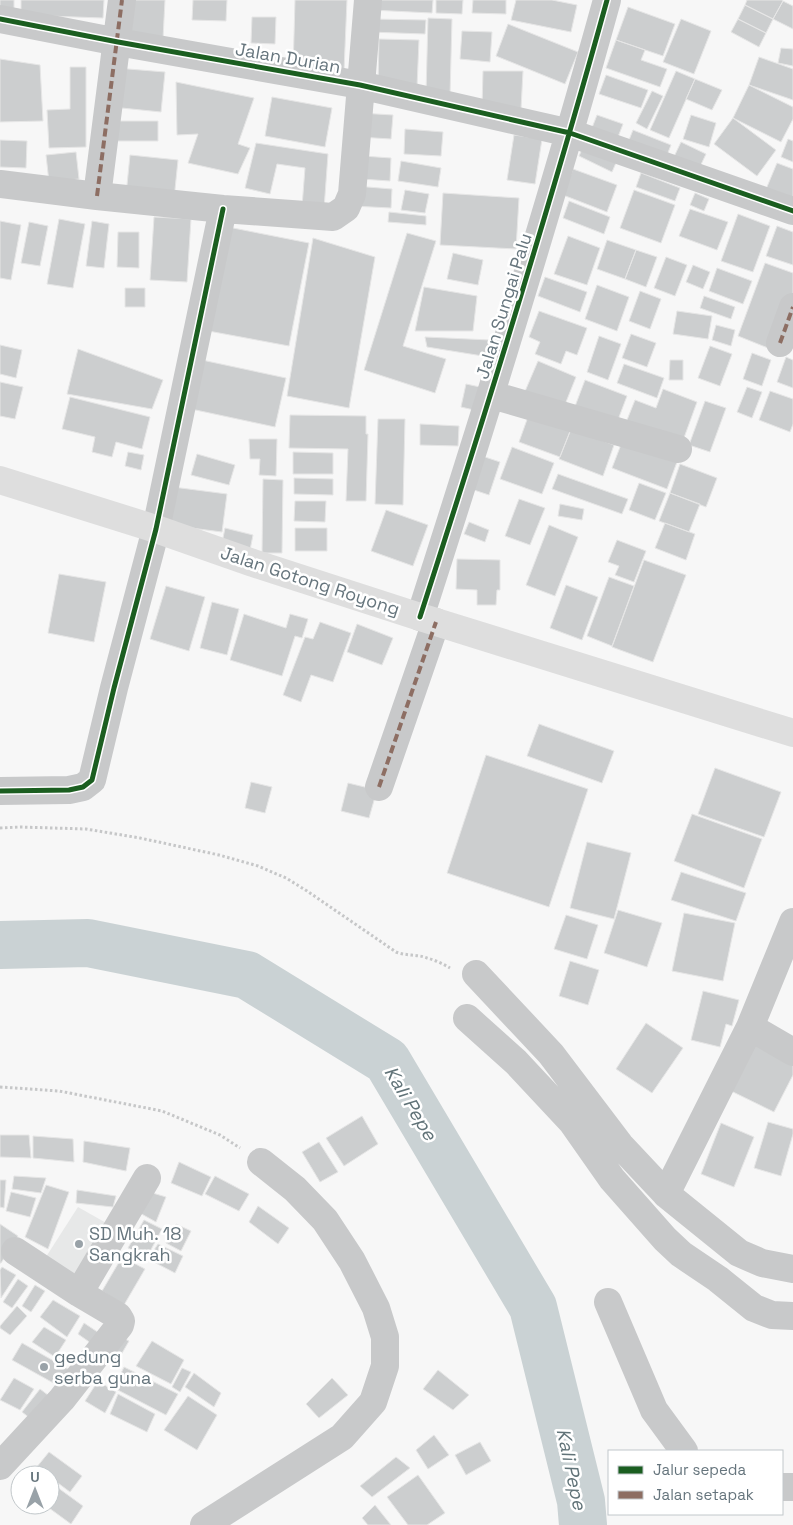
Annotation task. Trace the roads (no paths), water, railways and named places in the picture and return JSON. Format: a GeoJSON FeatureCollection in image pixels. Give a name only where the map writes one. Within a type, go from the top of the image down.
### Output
{"type":"FeatureCollection","features":[{"type":"Feature","properties":{"kind":"main road","name":"Jalan Gotong Royong"},"geometry":{"type":"LineString","coordinates":[[0,480],[156,529],[428,619],[793,733]]}},
{"type":"Feature","properties":{"kind":"street"},"geometry":{"type":"LineString","coordinates":[[97,196],[122,0]]}},
{"type":"Feature","properties":{"kind":"street"},"geometry":{"type":"LineString","coordinates":[[0,184],[222,209],[333,217],[346,208],[352,194],[368,0]]}},
{"type":"Feature","properties":{"kind":"street","name":"Jalan Sungai Palu"},"geometry":{"type":"LineString","coordinates":[[379,786],[607,0]]}},
{"type":"Feature","properties":{"kind":"street","name":"Jalan Durian"},"geometry":{"type":"LineString","coordinates":[[0,19],[360,85],[570,132],[793,211]]}},
{"type":"Feature","properties":{"kind":"street"},"geometry":{"type":"LineString","coordinates":[[0,791],[69,790],[86,786],[92,780],[156,529],[222,209]]}},
{"type":"Feature","properties":{"kind":"street"},"geometry":{"type":"LineString","coordinates":[[780,343],[793,307]]}},
{"type":"Feature","properties":{"kind":"street"},"geometry":{"type":"LineString","coordinates":[[492,395],[678,449]]}},
{"type":"Feature","properties":{"kind":"street"},"geometry":{"type":"LineString","coordinates":[[666,1194],[750,1027],[793,922]]}},
{"type":"Feature","properties":{"kind":"street"},"geometry":{"type":"LineString","coordinates":[[476,974],[551,1054],[620,1145],[666,1194],[739,1253],[762,1263],[793,1269]]}},
{"type":"Feature","properties":{"kind":"street"},"geometry":{"type":"LineString","coordinates":[[467,1018],[516,1062],[572,1122],[612,1179],[665,1239],[681,1254],[718,1279],[754,1308],[772,1315],[793,1316]]}},
{"type":"Feature","properties":{"kind":"street"},"geometry":{"type":"LineString","coordinates":[[750,1027],[793,1052]]}},
{"type":"Feature","properties":{"kind":"street"},"geometry":{"type":"LineString","coordinates":[[204,1525],[342,1437],[373,1402],[385,1366],[385,1337],[376,1308],[352,1261],[324,1220],[294,1190],[261,1162]]}},
{"type":"Feature","properties":{"kind":"street"},"geometry":{"type":"LineString","coordinates":[[79,1293],[147,1178]]}},
{"type":"Feature","properties":{"kind":"street"},"geometry":{"type":"LineString","coordinates":[[0,1466],[62,1399],[121,1321],[118,1316],[15,1251]]}},
{"type":"Feature","properties":{"kind":"street"},"geometry":{"type":"LineString","coordinates":[[608,1302],[654,1410],[683,1450]]}},
{"type":"Feature","properties":{"kind":"waterway","name":"Kali Pepe"},"geometry":{"type":"LineString","coordinates":[[0,945],[88,943],[247,975],[387,1061],[533,1307],[581,1501],[583,1525]]}},
{"type":"Feature","properties":{"kind":"place","name":"SD Muh. 18 Sangkrah"},"geometry":{"type":"Point","coordinates":[79,1244]}},
{"type":"Feature","properties":{"kind":"place","name":"gedung serba guna"},"geometry":{"type":"Point","coordinates":[44,1367]}}]}
